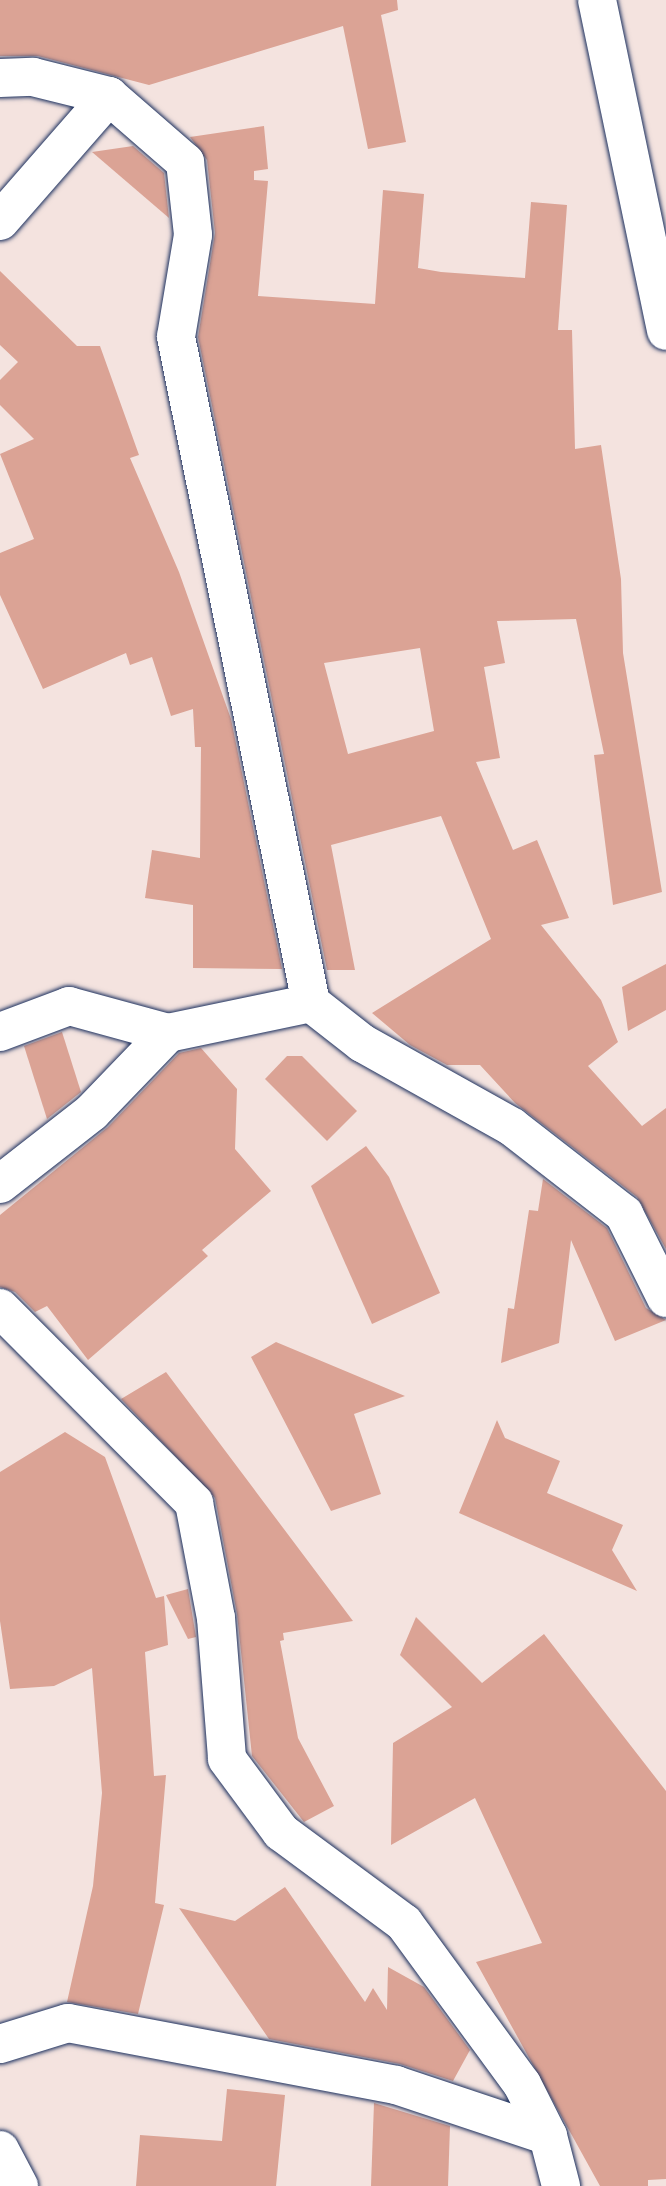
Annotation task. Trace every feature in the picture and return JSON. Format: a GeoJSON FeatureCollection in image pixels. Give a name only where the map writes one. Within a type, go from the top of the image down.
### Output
{"type":"FeatureCollection","features":[{"type":"Feature","properties":{"kind":"main road"},"geometry":{"type":"LineString","coordinates":[[597,0],[666,331]]}},
{"type":"Feature","properties":{"kind":"main road"},"geometry":{"type":"LineString","coordinates":[[0,78],[33,77],[108,96],[185,162],[193,235],[176,337],[310,1003],[362,1043],[512,1126],[624,1214],[666,1298]]}},
{"type":"Feature","properties":{"kind":"main road"},"geometry":{"type":"LineString","coordinates":[[0,221],[108,96]]}},
{"type":"Feature","properties":{"kind":"main road"},"geometry":{"type":"LineString","coordinates":[[0,1032],[69,1006],[168,1034],[310,1003]]}},
{"type":"Feature","properties":{"kind":"main road"},"geometry":{"type":"LineString","coordinates":[[0,1184],[92,1112],[168,1034]]}},
{"type":"Feature","properties":{"kind":"main road"},"geometry":{"type":"LineString","coordinates":[[0,1308],[194,1503],[216,1618],[227,1759],[281,1832],[404,1923],[522,2084],[548,2136],[561,2186]]}},
{"type":"Feature","properties":{"kind":"main road"},"geometry":{"type":"LineString","coordinates":[[0,2044],[68,2023],[396,2085],[548,2136]]}},
{"type":"Feature","properties":{"kind":"main road"},"geometry":{"type":"LineString","coordinates":[[0,2150],[19,2186]]}},
{"type":"Feature","properties":{"kind":"building"},"geometry":{"type":"Polygon","coordinates":[[[0,0],[397,0],[398,10],[381,15],[406,142],[368,149],[343,26],[149,85],[38,56],[0,56],[0,0]]]}},
{"type":"Feature","properties":{"kind":"building"},"geometry":{"type":"Polygon","coordinates":[[[264,126],[268,169],[254,171],[254,180],[268,181],[258,296],[375,304],[383,190],[424,194],[418,268],[441,272],[525,278],[531,202],[567,205],[558,330],[572,330],[575,449],[601,445],[621,579],[623,653],[662,892],[613,905],[594,755],[604,754],[576,619],[497,621],[505,663],[484,667],[500,758],[476,762],[513,850],[537,840],[569,918],[541,925],[601,1000],[618,1042],[588,1066],[642,1126],[666,1108],[666,1249],[637,1197],[515,1103],[480,1065],[447,1065],[410,1045],[372,1013],[491,939],[441,816],[331,845],[355,970],[327,970],[198,337],[215,233],[207,160],[190,137],[264,126]],[[420,648],[324,663],[348,754],[434,731],[420,648]]]}},
{"type":"Feature","properties":{"kind":"building"},"geometry":{"type":"Polygon","coordinates":[[[133,146],[164,173],[169,218],[92,152],[133,146]]]}},
{"type":"Feature","properties":{"kind":"building"},"geometry":{"type":"Polygon","coordinates":[[[0,271],[77,346],[100,346],[139,455],[130,458],[179,572],[231,719],[282,969],[193,968],[193,905],[145,898],[152,850],[200,858],[201,747],[195,747],[193,709],[171,716],[152,657],[130,665],[126,653],[43,689],[0,595],[0,553],[34,539],[0,454],[34,439],[0,405],[0,380],[18,362],[0,345],[0,271]]]}},
{"type":"Feature","properties":{"kind":"building"},"geometry":{"type":"Polygon","coordinates":[[[666,964],[666,1010],[628,1031],[622,987],[666,964]]]}},
{"type":"Feature","properties":{"kind":"building"},"geometry":{"type":"Polygon","coordinates":[[[62,1032],[81,1092],[47,1119],[24,1046],[62,1032]]]}},
{"type":"Feature","properties":{"kind":"building"},"geometry":{"type":"Polygon","coordinates":[[[201,1048],[237,1089],[235,1149],[271,1191],[202,1250],[208,1256],[88,1360],[47,1306],[35,1312],[15,1292],[0,1287],[0,1215],[108,1127],[179,1053],[201,1048]]]}},
{"type":"Feature","properties":{"kind":"building"},"geometry":{"type":"Polygon","coordinates":[[[287,1056],[302,1056],[357,1111],[327,1141],[265,1079],[287,1056]]]}},
{"type":"Feature","properties":{"kind":"building"},"geometry":{"type":"Polygon","coordinates":[[[366,1146],[389,1177],[440,1293],[372,1324],[311,1186],[366,1146]]]}},
{"type":"Feature","properties":{"kind":"building"},"geometry":{"type":"Polygon","coordinates":[[[543,1179],[607,1228],[646,1308],[666,1320],[615,1341],[571,1240],[559,1343],[501,1363],[508,1308],[514,1309],[529,1210],[538,1211],[543,1179]]]}},
{"type":"Feature","properties":{"kind":"building"},"geometry":{"type":"Polygon","coordinates":[[[276,1342],[405,1396],[354,1414],[381,1494],[331,1511],[251,1357],[276,1342]]]}},
{"type":"Feature","properties":{"kind":"building"},"geometry":{"type":"Polygon","coordinates":[[[166,1372],[353,1621],[283,1633],[284,1640],[280,1641],[298,1738],[334,1806],[304,1822],[252,1756],[237,1614],[215,1498],[121,1399],[166,1372]]]}},
{"type":"Feature","properties":{"kind":"building"},"geometry":{"type":"Polygon","coordinates":[[[497,1420],[505,1438],[560,1461],[547,1493],[623,1525],[612,1550],[637,1591],[459,1513],[497,1420]]]}},
{"type":"Feature","properties":{"kind":"building"},"geometry":{"type":"Polygon","coordinates":[[[65,1432],[105,1457],[156,1598],[164,1596],[168,1645],[145,1652],[154,1776],[166,1775],[155,1903],[164,1905],[138,2014],[67,2002],[93,1886],[102,1793],[92,1668],[54,1686],[10,1689],[0,1621],[0,1472],[65,1432]]]}},
{"type":"Feature","properties":{"kind":"building"},"geometry":{"type":"Polygon","coordinates":[[[188,1589],[196,1637],[188,1639],[166,1595],[188,1589]]]}},
{"type":"Feature","properties":{"kind":"building"},"geometry":{"type":"Polygon","coordinates":[[[416,1617],[482,1683],[544,1634],[666,1791],[666,2179],[648,2180],[648,2186],[600,2186],[476,1962],[542,1943],[475,1798],[391,1845],[393,1743],[452,1707],[400,1655],[416,1617]]]}},
{"type":"Feature","properties":{"kind":"building"},"geometry":{"type":"Polygon","coordinates":[[[285,1887],[365,2002],[373,1988],[387,2010],[388,1967],[424,1987],[470,2050],[453,2081],[400,2064],[269,2039],[179,1908],[235,1921],[285,1887]]]}},
{"type":"Feature","properties":{"kind":"building"},"geometry":{"type":"Polygon","coordinates":[[[227,2089],[285,2095],[276,2186],[136,2186],[140,2135],[222,2141],[227,2089]]]}},
{"type":"Feature","properties":{"kind":"building"},"geometry":{"type":"Polygon","coordinates":[[[374,2103],[450,2126],[448,2186],[371,2186],[374,2103]]]}}]}
